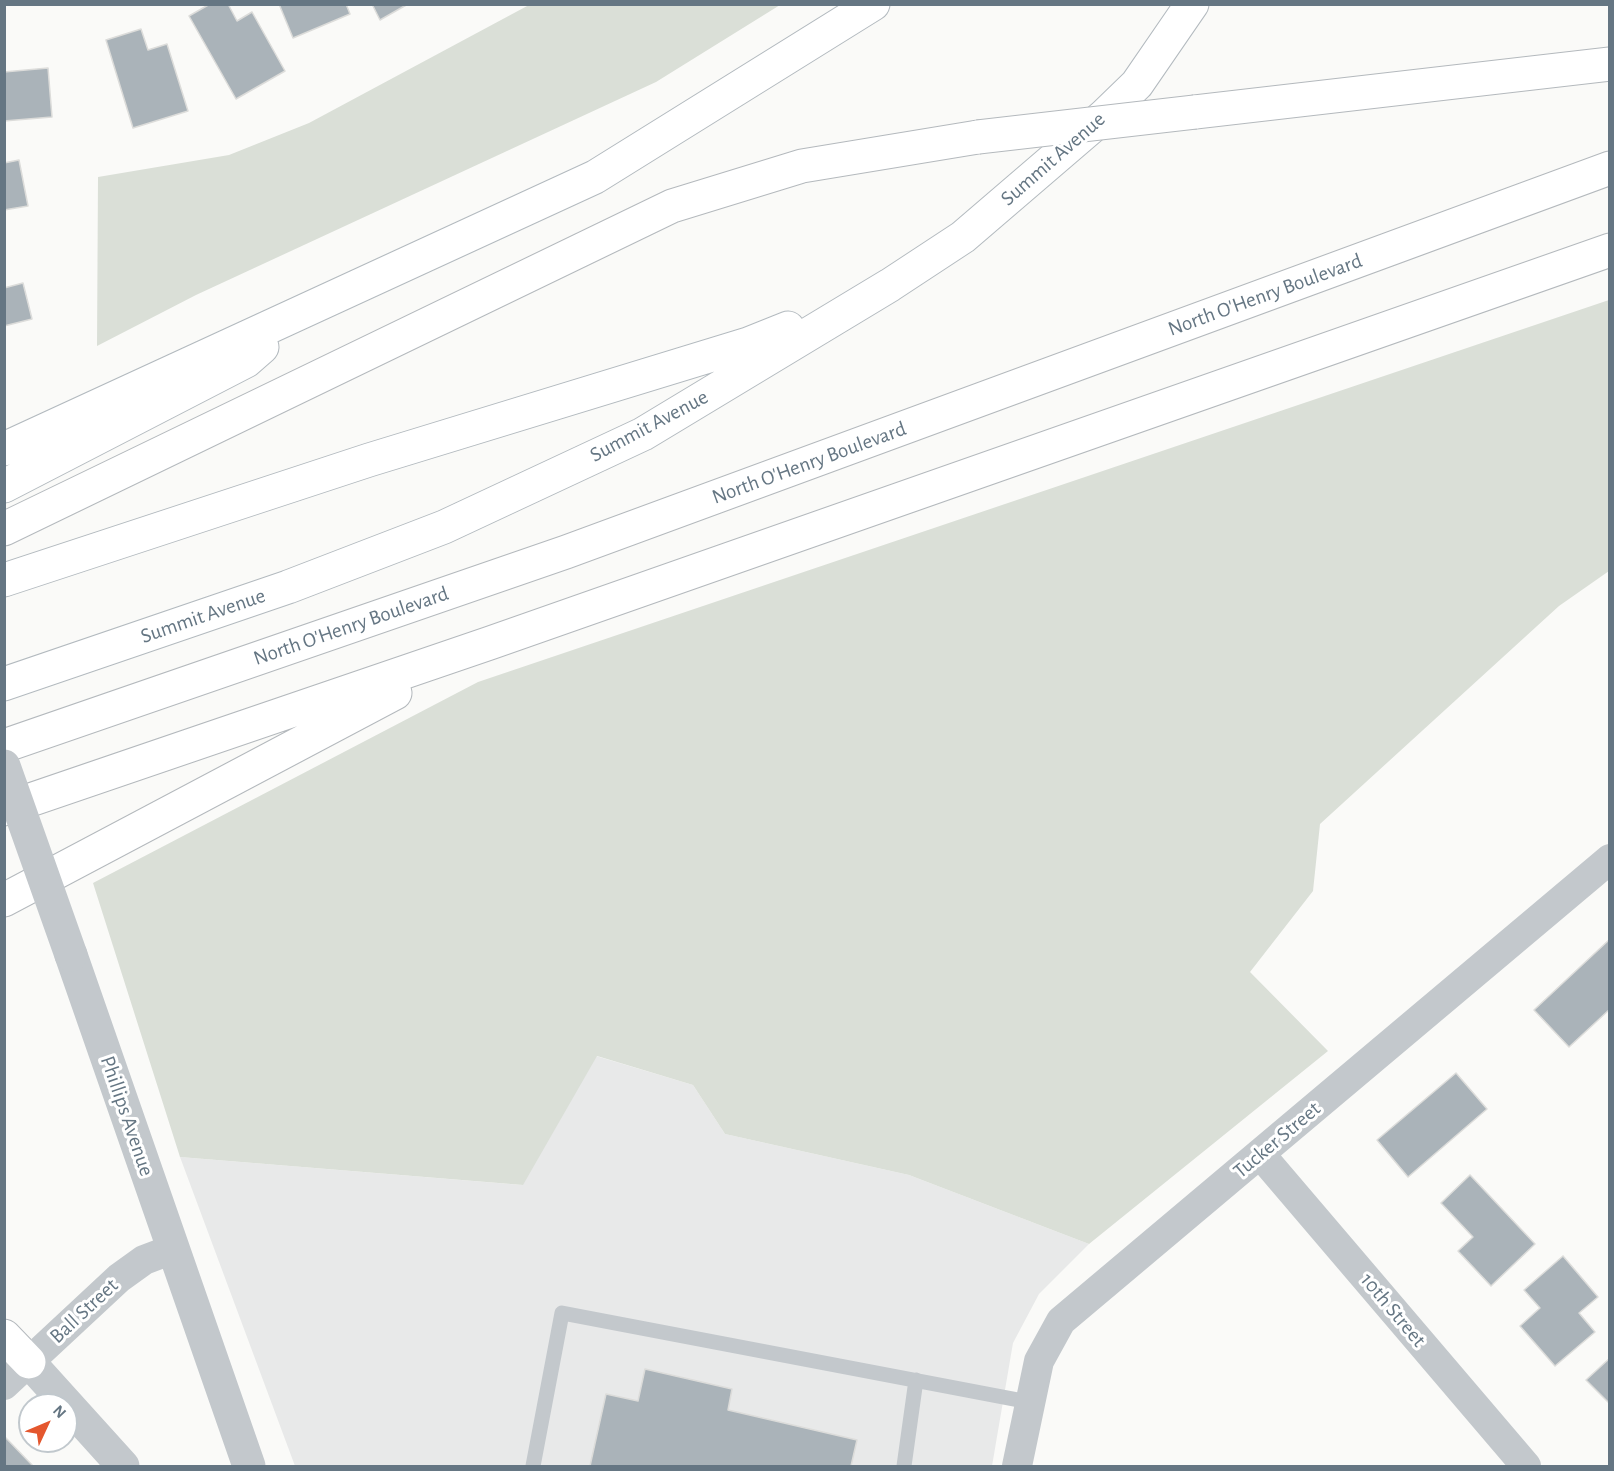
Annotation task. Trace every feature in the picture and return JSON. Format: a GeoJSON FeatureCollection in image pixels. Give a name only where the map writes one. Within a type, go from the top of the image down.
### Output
{"type":"FeatureCollection","features":[{"type":"Feature","properties":{"kind":"main road"},"geometry":{"type":"LineString","coordinates":[[4,449],[595,177],[873,4]]}},
{"type":"Feature","properties":{"kind":"main road","name":"Summit Avenue"},"geometry":{"type":"LineString","coordinates":[[4,684],[288,587],[444,527],[643,434],[890,285],[963,237],[1104,116],[1137,84],[1192,4]]}},
{"type":"Feature","properties":{"kind":"main road"},"geometry":{"type":"LineString","coordinates":[[4,529],[672,206],[802,166],[978,137],[1610,64]]}},
{"type":"Feature","properties":{"kind":"main road","name":"North O'Henry Boulevard"},"geometry":{"type":"LineString","coordinates":[[4,746],[566,552],[1610,168]]}},
{"type":"Feature","properties":{"kind":"main road"},"geometry":{"type":"LineString","coordinates":[[4,809],[490,643],[1610,250]]}},
{"type":"Feature","properties":{"kind":"main road"},"geometry":{"type":"LineString","coordinates":[[4,580],[468,429],[748,344],[890,285]]}},
{"type":"Feature","properties":{"kind":"main road"},"geometry":{"type":"LineString","coordinates":[[4,486],[246,361],[303,310]]}},
{"type":"Feature","properties":{"kind":"main road"},"geometry":{"type":"LineString","coordinates":[[4,900],[490,643]]}},
{"type":"Feature","properties":{"kind":"main road"},"geometry":{"type":"LineString","coordinates":[[4,1336],[29,1362]]}},
{"type":"Feature","properties":{"kind":"street","name":"Phillips Avenue"},"geometry":{"type":"LineString","coordinates":[[4,766],[249,1467]]}},
{"type":"Feature","properties":{"kind":"street","name":"Tucker Street"},"geometry":{"type":"LineString","coordinates":[[1017,1467],[1039,1361],[1061,1321],[1610,859]]}},
{"type":"Feature","properties":{"kind":"street","name":"10th Street"},"geometry":{"type":"LineString","coordinates":[[1260,1154],[1526,1467]]}},
{"type":"Feature","properties":{"kind":"street","name":"Ball Street"},"geometry":{"type":"LineString","coordinates":[[4,1385],[119,1278],[144,1260],[172,1250]]}},
{"type":"Feature","properties":{"kind":"street"},"geometry":{"type":"LineString","coordinates":[[29,1362],[123,1467]]}},
{"type":"Feature","properties":{"kind":"lane"},"geometry":{"type":"LineString","coordinates":[[533,1467],[562,1313],[1029,1402]]}},
{"type":"Feature","properties":{"kind":"lane"},"geometry":{"type":"LineString","coordinates":[[904,1467],[916,1380]]}},
{"type":"Feature","properties":{"kind":"shaded area"},"geometry":{"type":"Polygon","coordinates":[[[529,5],[780,5],[656,82],[196,295],[97,346],[98,177],[229,155],[309,123],[529,5]]]}},
{"type":"Feature","properties":{"kind":"shaded area"},"geometry":{"type":"Polygon","coordinates":[[[1609,300],[1609,571],[1559,606],[1320,824],[1313,891],[1250,972],[1328,1051],[1089,1244],[909,1175],[725,1134],[693,1085],[597,1056],[523,1185],[180,1157],[93,883],[478,682],[1609,300]]]}},
{"type":"Feature","properties":{"kind":"shaded area"},"geometry":{"type":"Polygon","coordinates":[[[596,1056],[693,1085],[725,1134],[909,1175],[1089,1244],[1039,1294],[1013,1343],[992,1466],[295,1466],[180,1157],[522,1185],[596,1056]]]}},
{"type":"Feature","properties":{"kind":"building"},"geometry":{"type":"Polygon","coordinates":[[[210,4],[228,4],[237,21],[252,12],[285,71],[236,99],[189,16],[210,4]]]}},
{"type":"Feature","properties":{"kind":"building"},"geometry":{"type":"Polygon","coordinates":[[[279,4],[346,4],[350,14],[293,38],[279,4]]]}},
{"type":"Feature","properties":{"kind":"building"},"geometry":{"type":"Polygon","coordinates":[[[372,4],[408,4],[380,20],[372,4]]]}},
{"type":"Feature","properties":{"kind":"building"},"geometry":{"type":"Polygon","coordinates":[[[141,29],[148,50],[167,44],[188,111],[133,128],[106,40],[141,29]]]}},
{"type":"Feature","properties":{"kind":"building"},"geometry":{"type":"Polygon","coordinates":[[[48,68],[52,117],[4,121],[4,72],[48,68]]]}},
{"type":"Feature","properties":{"kind":"building"},"geometry":{"type":"Polygon","coordinates":[[[19,160],[28,206],[4,210],[4,163],[19,160]]]}},
{"type":"Feature","properties":{"kind":"building"},"geometry":{"type":"Polygon","coordinates":[[[23,283],[32,319],[4,326],[4,288],[23,283]]]}},
{"type":"Feature","properties":{"kind":"building"},"geometry":{"type":"Polygon","coordinates":[[[1610,939],[1610,1009],[1569,1047],[1534,1010],[1610,939]]]}},
{"type":"Feature","properties":{"kind":"building"},"geometry":{"type":"Polygon","coordinates":[[[1456,1073],[1487,1109],[1408,1177],[1377,1140],[1456,1073]]]}},
{"type":"Feature","properties":{"kind":"building"},"geometry":{"type":"Polygon","coordinates":[[[1470,1175],[1535,1244],[1491,1286],[1458,1251],[1473,1237],[1441,1203],[1470,1175]]]}},
{"type":"Feature","properties":{"kind":"building"},"geometry":{"type":"Polygon","coordinates":[[[1563,1256],[1598,1297],[1579,1313],[1595,1332],[1555,1366],[1520,1326],[1540,1308],[1524,1290],[1563,1256]]]}},
{"type":"Feature","properties":{"kind":"building"},"geometry":{"type":"Polygon","coordinates":[[[1610,1358],[1610,1404],[1586,1380],[1610,1358]]]}},
{"type":"Feature","properties":{"kind":"building"},"geometry":{"type":"Polygon","coordinates":[[[645,1369],[732,1389],[728,1410],[857,1440],[851,1466],[590,1466],[606,1394],[638,1401],[645,1369]]]}},
{"type":"Feature","properties":{"kind":"building"},"geometry":{"type":"Polygon","coordinates":[[[5,1437],[33,1466],[4,1466],[5,1437]]]}}]}
